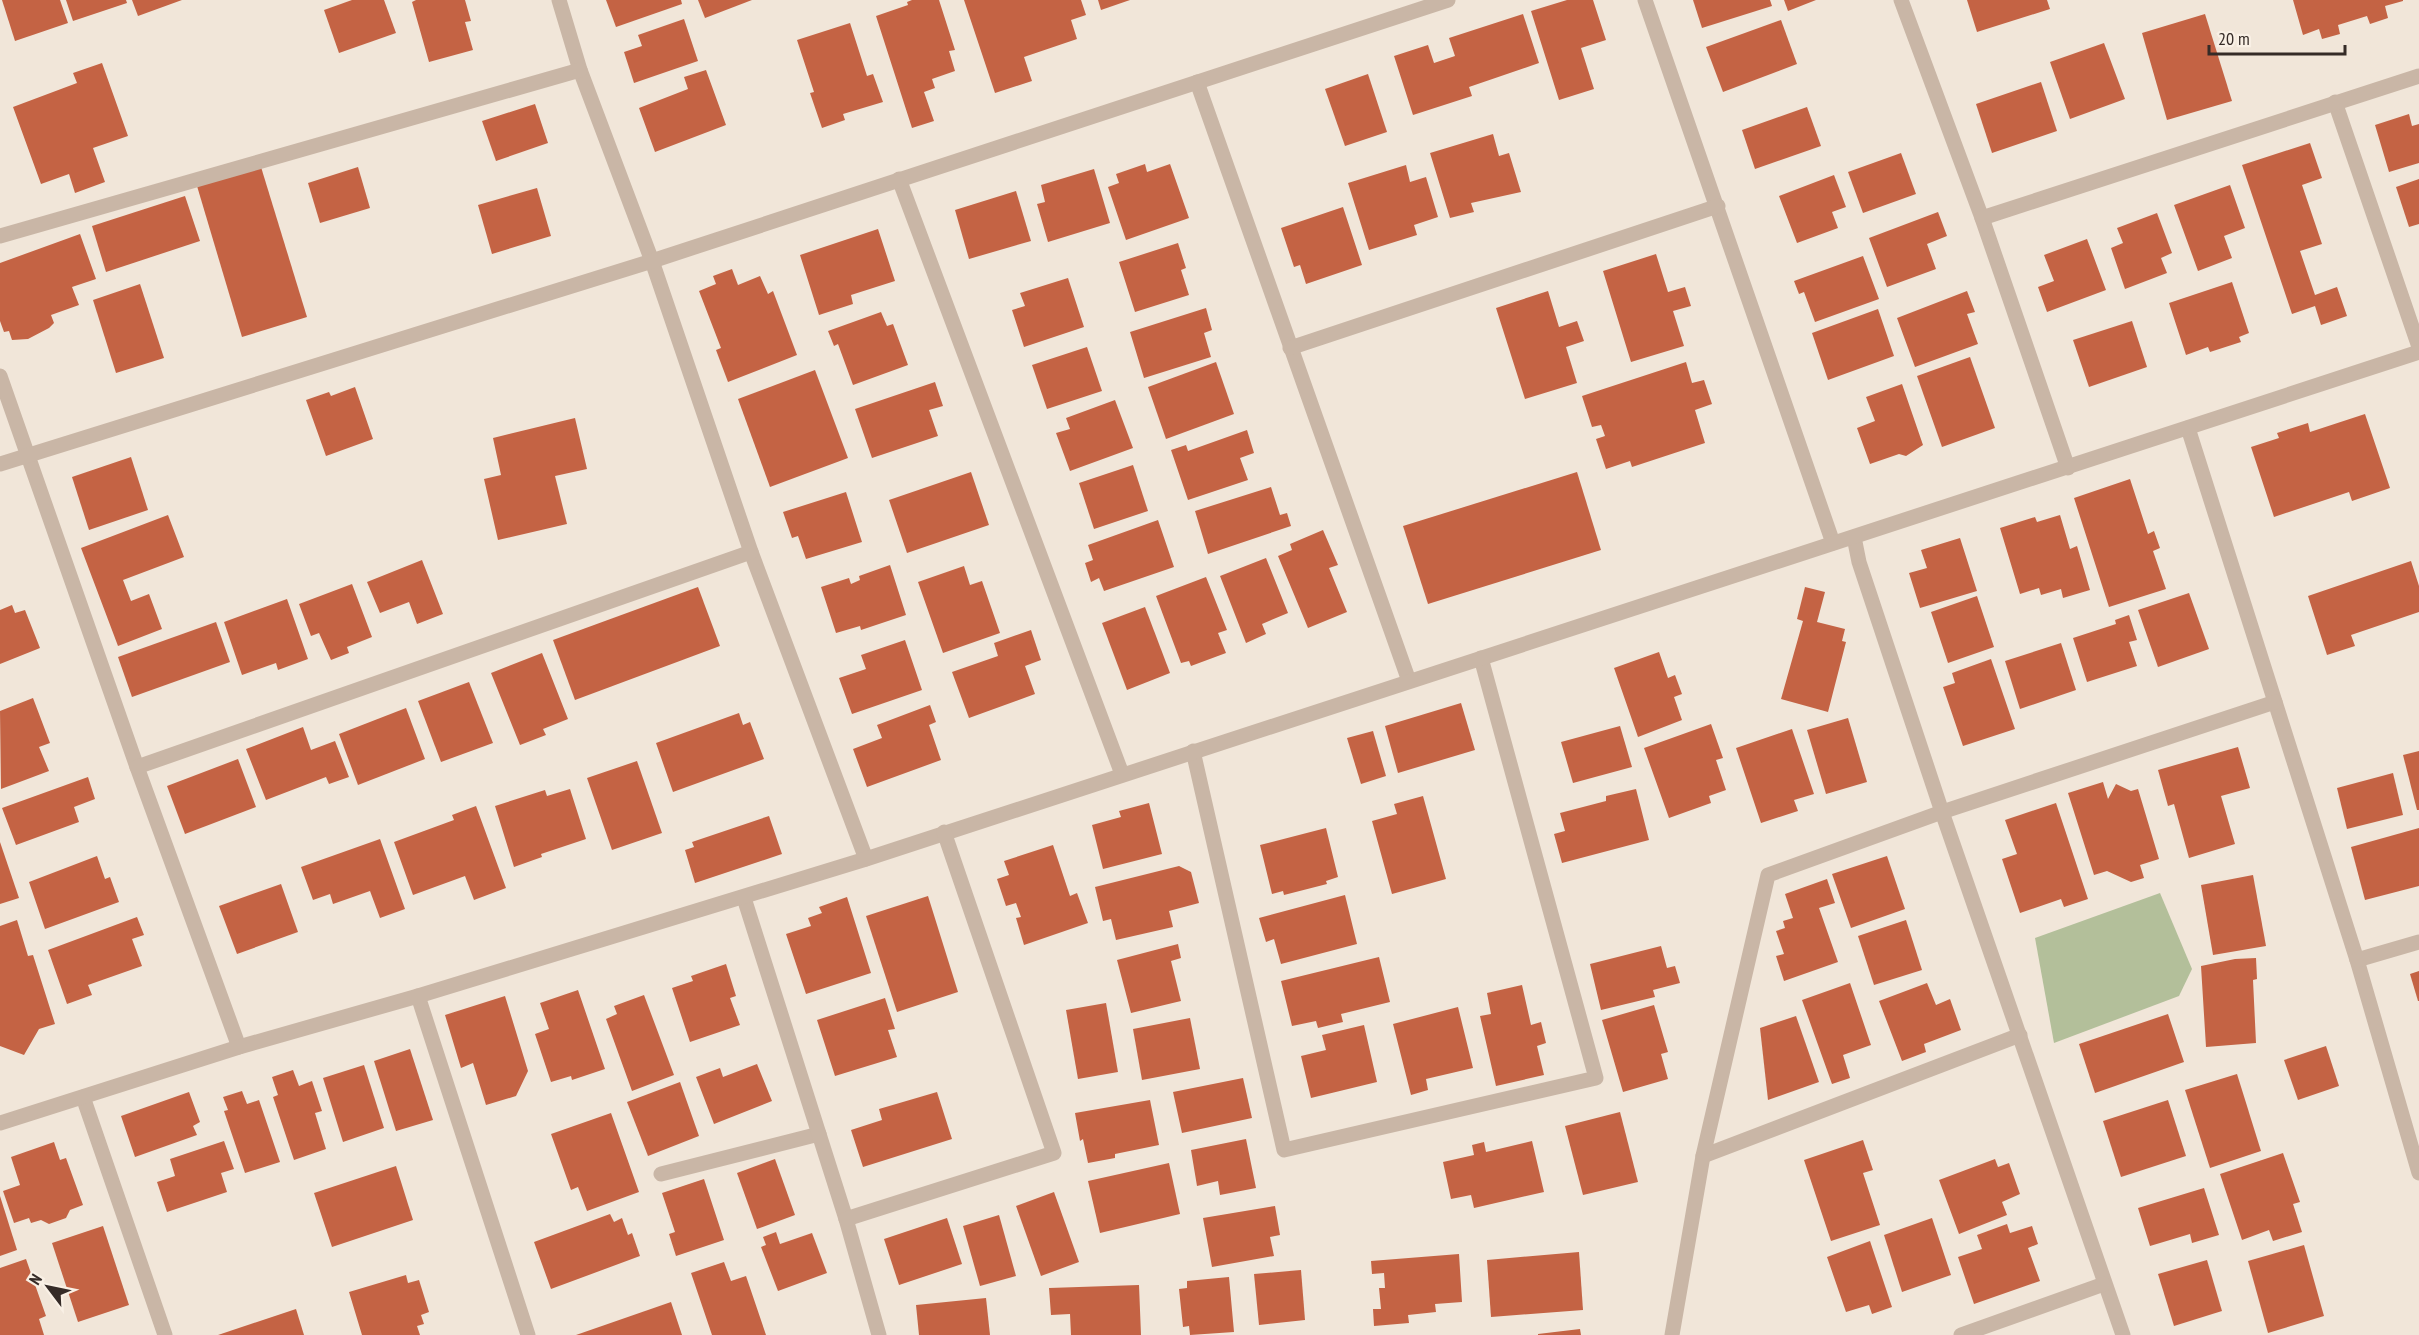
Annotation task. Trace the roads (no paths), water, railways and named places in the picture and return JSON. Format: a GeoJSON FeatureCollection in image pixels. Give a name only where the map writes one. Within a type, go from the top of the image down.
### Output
{"type":"FeatureCollection","features":[{"type":"Feature","properties":{"kind":"street"},"geometry":{"type":"LineString","coordinates":[[559,0],[580,70],[652,261],[751,552],[866,859]]}},
{"type":"Feature","properties":{"kind":"street"},"geometry":{"type":"LineString","coordinates":[[0,464],[652,261],[1448,0]]}},
{"type":"Feature","properties":{"kind":"street"},"geometry":{"type":"LineString","coordinates":[[1646,0],[1833,543]]}},
{"type":"Feature","properties":{"kind":"street"},"geometry":{"type":"LineString","coordinates":[[1901,0],[1982,218],[2068,468]]}},
{"type":"Feature","properties":{"kind":"street"},"geometry":{"type":"LineString","coordinates":[[0,236],[580,70]]}},
{"type":"Feature","properties":{"kind":"street"},"geometry":{"type":"LineString","coordinates":[[1982,218],[2419,76]]}},
{"type":"Feature","properties":{"kind":"street"},"geometry":{"type":"LineString","coordinates":[[1197,82],[1409,681]]}},
{"type":"Feature","properties":{"kind":"street"},"geometry":{"type":"LineString","coordinates":[[2335,102],[2419,347]]}},
{"type":"Feature","properties":{"kind":"street"},"geometry":{"type":"LineString","coordinates":[[899,179],[1122,774]]}},
{"type":"Feature","properties":{"kind":"street"},"geometry":{"type":"LineString","coordinates":[[1290,348],[1718,206]]}},
{"type":"Feature","properties":{"kind":"street"},"geometry":{"type":"LineString","coordinates":[[0,1124],[239,1047],[744,898],[2419,352]]}},
{"type":"Feature","properties":{"kind":"street"},"geometry":{"type":"LineString","coordinates":[[0,376],[137,767],[239,1047]]}},
{"type":"Feature","properties":{"kind":"street"},"geometry":{"type":"LineString","coordinates":[[2188,428],[2357,960],[2419,1173]]}},
{"type":"Feature","properties":{"kind":"street"},"geometry":{"type":"LineString","coordinates":[[1854,537],[1859,562],[1942,812],[2123,1335]]}},
{"type":"Feature","properties":{"kind":"street"},"geometry":{"type":"LineString","coordinates":[[137,767],[751,552]]}},
{"type":"Feature","properties":{"kind":"street"},"geometry":{"type":"LineString","coordinates":[[1193,751],[1284,1150],[1596,1078],[1482,658]]}},
{"type":"Feature","properties":{"kind":"street"},"geometry":{"type":"LineString","coordinates":[[1672,1335],[1703,1156],[1768,876],[1942,812],[2275,702]]}},
{"type":"Feature","properties":{"kind":"street"},"geometry":{"type":"LineString","coordinates":[[846,1219],[1054,1153],[944,832]]}},
{"type":"Feature","properties":{"kind":"street"},"geometry":{"type":"LineString","coordinates":[[744,898],[846,1219],[879,1335]]}},
{"type":"Feature","properties":{"kind":"street"},"geometry":{"type":"LineString","coordinates":[[2357,960],[2419,942]]}},
{"type":"Feature","properties":{"kind":"street"},"geometry":{"type":"LineString","coordinates":[[418,996],[528,1335]]}},
{"type":"Feature","properties":{"kind":"street"},"geometry":{"type":"LineString","coordinates":[[1703,1156],[2020,1035]]}},
{"type":"Feature","properties":{"kind":"street"},"geometry":{"type":"LineString","coordinates":[[83,1097],[165,1335]]}},
{"type":"Feature","properties":{"kind":"street"},"geometry":{"type":"LineString","coordinates":[[661,1174],[819,1134]]}},
{"type":"Feature","properties":{"kind":"street"},"geometry":{"type":"LineString","coordinates":[[1961,1335],[2104,1284]]}}]}
